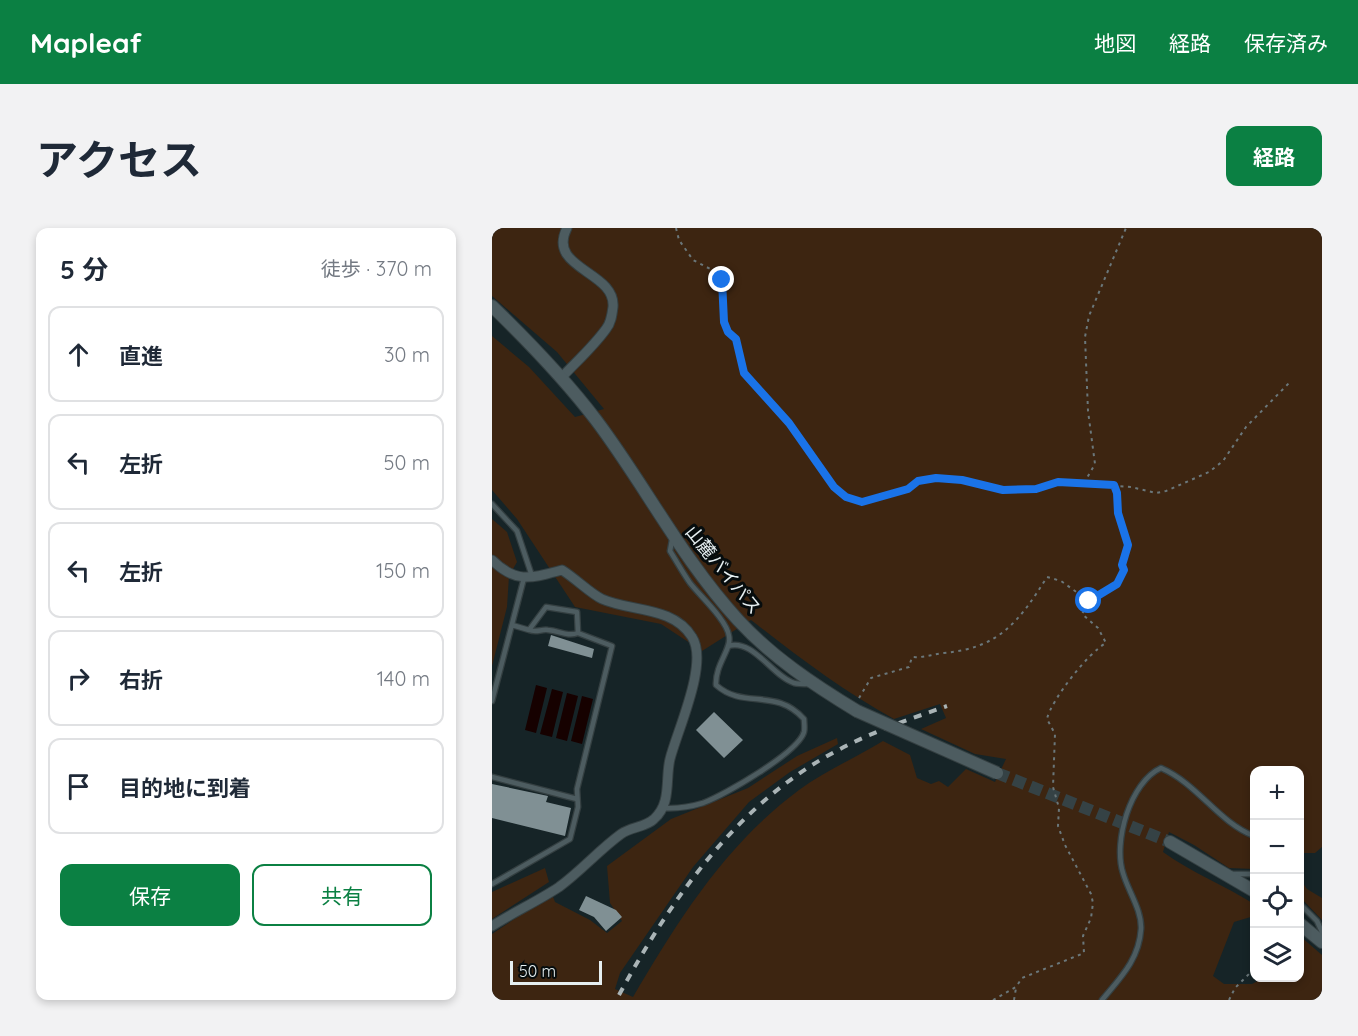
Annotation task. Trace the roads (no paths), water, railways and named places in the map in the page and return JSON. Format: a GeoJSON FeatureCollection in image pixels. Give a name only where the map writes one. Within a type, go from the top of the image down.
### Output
{"type":"FeatureCollection","features":[{"type":"Feature","properties":{"kind":"street"},"geometry":{"type":"LineString","coordinates":[[562,377],[606,329],[612,316],[613,303],[611,293],[603,282],[568,258],[564,246],[564,235],[567,228]]}},
{"type":"Feature","properties":{"kind":"street","name":"山麓バイパス"},"geometry":{"type":"LineString","coordinates":[[492,306],[562,377],[597,422],[673,536],[738,620],[780,659],[814,685],[997,773]]}},
{"type":"Feature","properties":{"kind":"street"},"geometry":{"type":"LineString","coordinates":[[492,560],[505,573],[528,578],[562,570],[580,580],[601,599],[663,614],[680,624],[693,638],[697,664],[687,706],[669,761],[668,789],[662,808],[653,820],[622,833],[558,887],[492,926]]}},
{"type":"Feature","properties":{"kind":"street"},"geometry":{"type":"LineString","coordinates":[[1170,842],[1250,888]]}},
{"type":"Feature","properties":{"kind":"street"},"geometry":{"type":"LineString","coordinates":[[1304,928],[1322,942]]}},
{"type":"Feature","properties":{"kind":"lane"},"geometry":{"type":"LineString","coordinates":[[492,504],[517,531],[528,578],[512,625],[492,701]]}},
{"type":"Feature","properties":{"kind":"lane"},"geometry":{"type":"LineString","coordinates":[[662,808],[677,808],[703,802],[756,775],[795,746],[804,733],[804,718],[792,706],[768,699],[727,694],[716,685],[716,672],[730,637],[726,627],[690,582],[670,551],[673,536]]}},
{"type":"Feature","properties":{"kind":"lane"},"geometry":{"type":"LineString","coordinates":[[529,630],[546,607],[577,612],[578,633]]}},
{"type":"Feature","properties":{"kind":"lane"},"geometry":{"type":"LineString","coordinates":[[492,884],[570,839],[612,646],[578,633],[571,635],[546,629],[537,633],[512,625]]}},
{"type":"Feature","properties":{"kind":"lane"},"geometry":{"type":"LineString","coordinates":[[728,646],[735,644],[750,649],[793,683],[814,685]]}},
{"type":"Feature","properties":{"kind":"lane"},"geometry":{"type":"LineString","coordinates":[[1101,1000],[1126,972],[1138,950],[1141,927],[1134,898],[1123,873],[1119,851],[1129,810],[1139,786],[1150,773],[1161,768],[1188,782],[1225,818],[1250,834]]}},
{"type":"Feature","properties":{"kind":"lane"},"geometry":{"type":"LineString","coordinates":[[492,777],[577,799]]}},
{"type":"Feature","properties":{"kind":"lane"},"geometry":{"type":"LineString","coordinates":[[1228,874],[1250,874]]}},
{"type":"Feature","properties":{"kind":"lane"},"geometry":{"type":"LineString","coordinates":[[1304,909],[1317,921],[1322,932]]}},
{"type":"Feature","properties":{"kind":"tunnel"},"geometry":{"type":"LineString","coordinates":[[997,773],[1170,842]]}},
{"type":"Feature","properties":{"kind":"railway"},"geometry":{"type":"LineString","coordinates":[[619,995],[660,925],[683,892],[734,829],[763,802],[795,777],[843,747],[947,706]]}}]}
